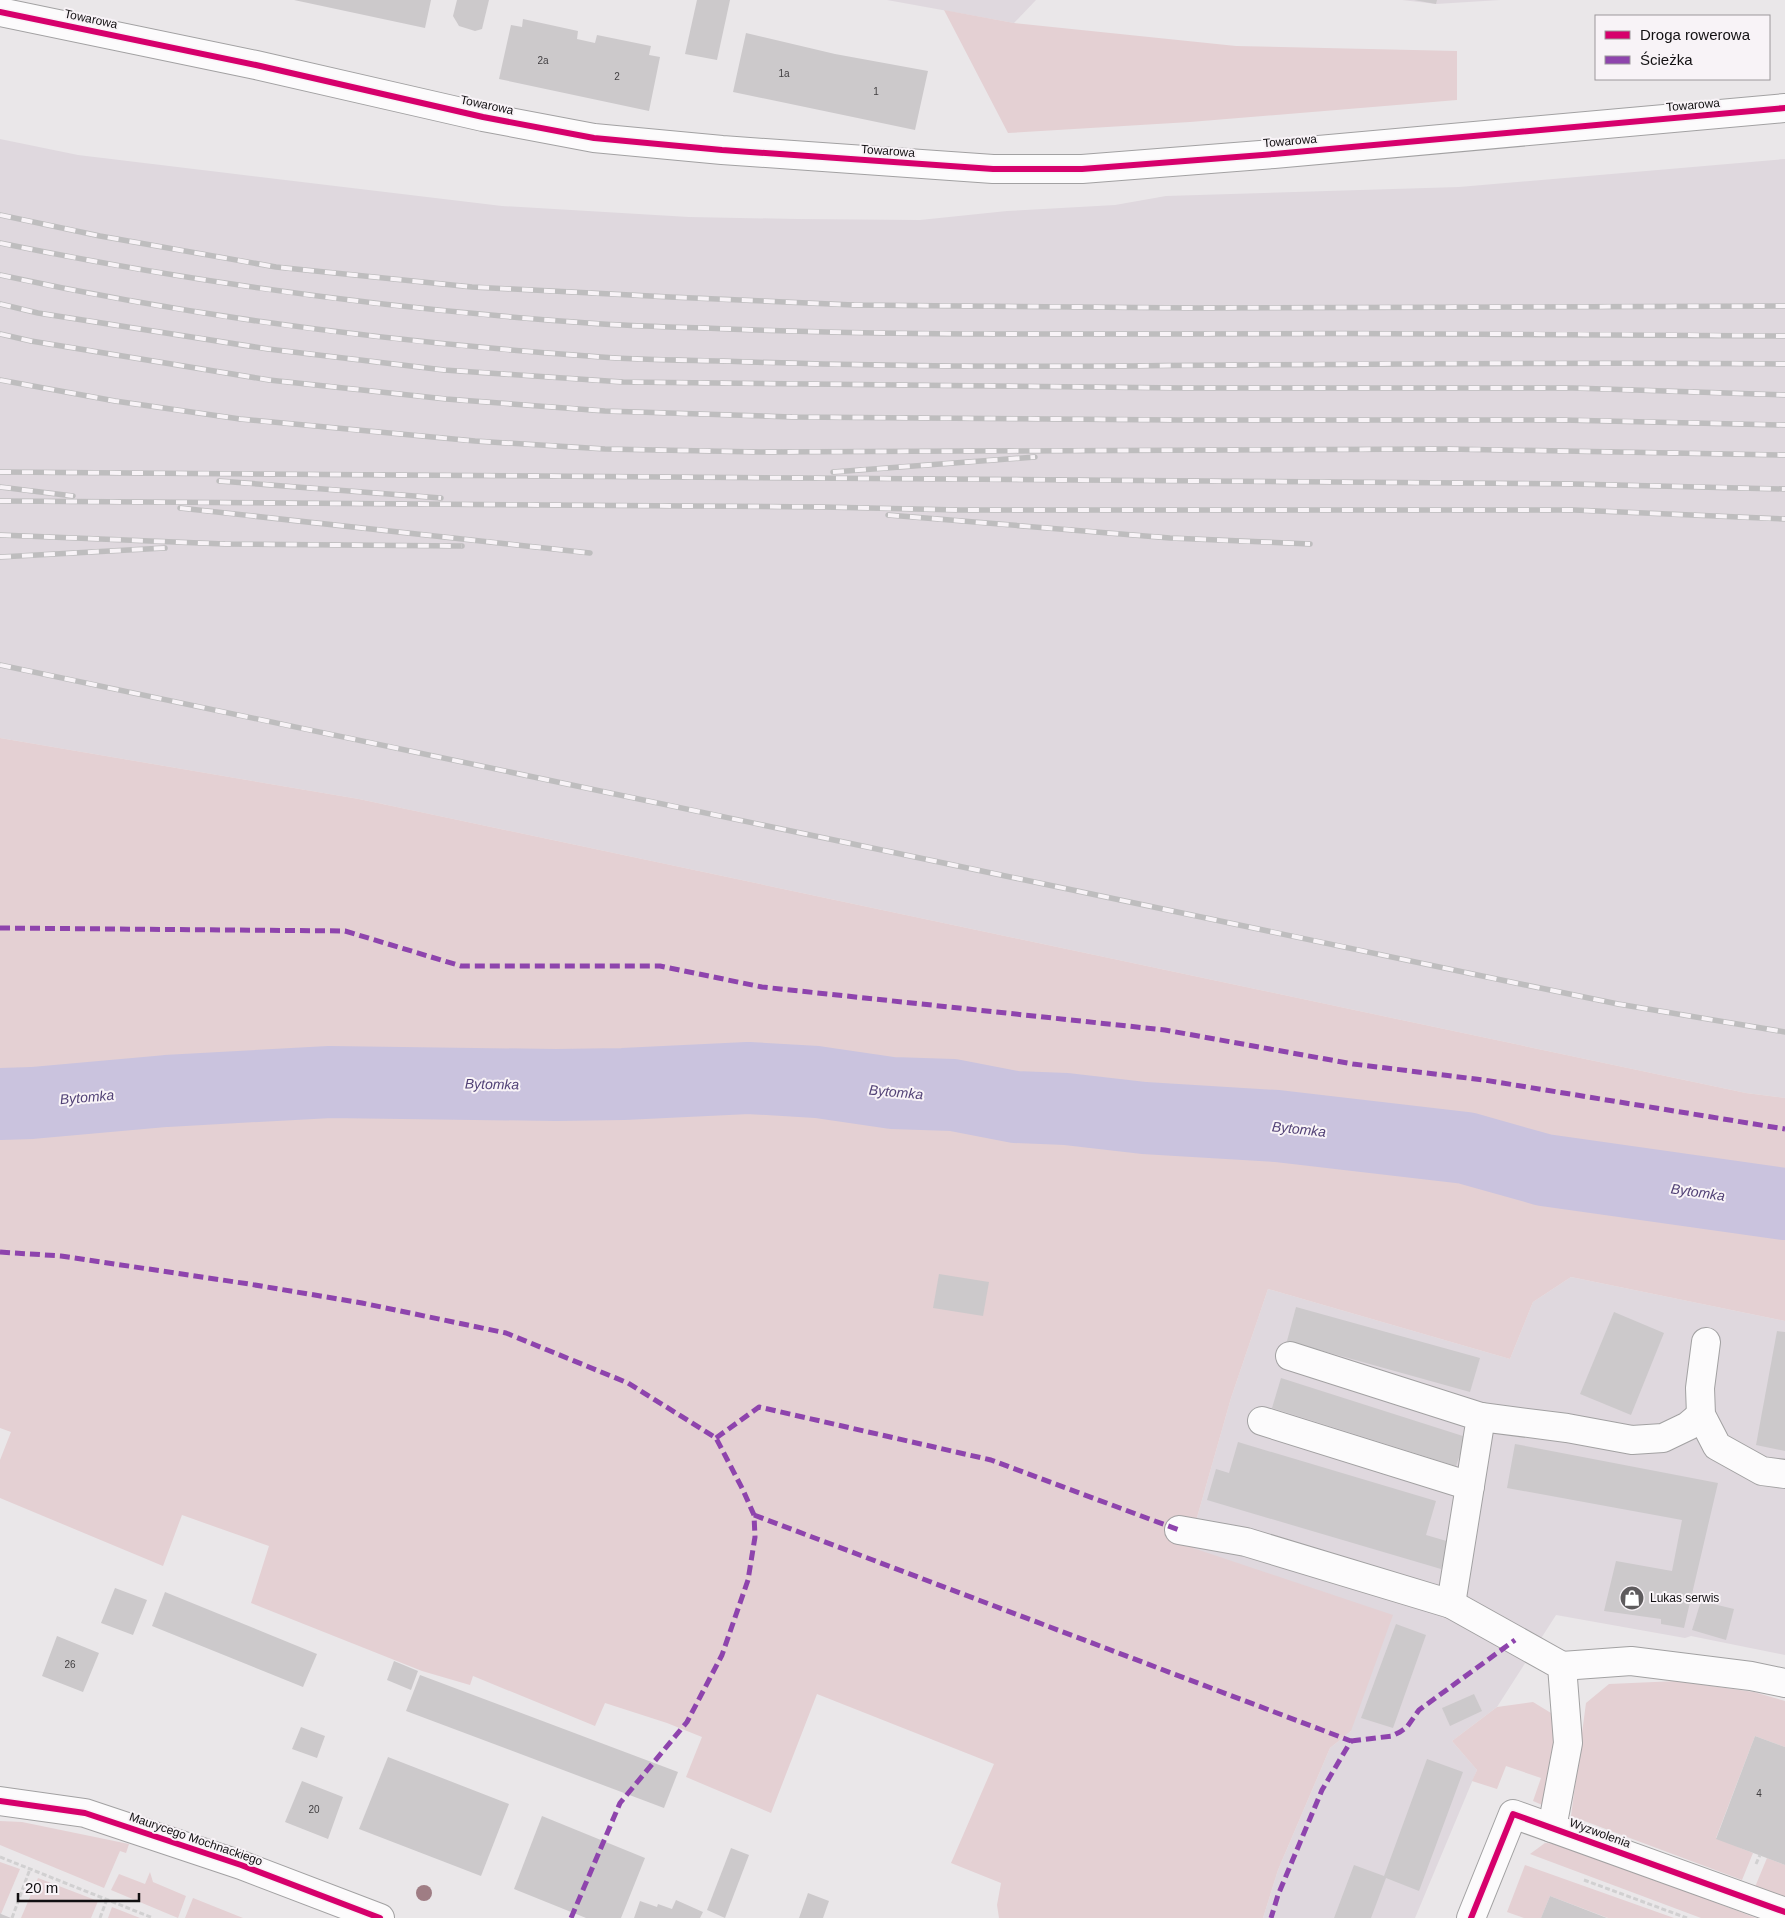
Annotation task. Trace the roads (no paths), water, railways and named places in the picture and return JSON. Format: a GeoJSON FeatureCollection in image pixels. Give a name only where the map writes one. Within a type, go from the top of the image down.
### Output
{"type":"FeatureCollection","features":[{"type":"Feature","properties":{"kind":"street","name":"Towarowa"},"geometry":{"type":"LineString","coordinates":[[0,12],[256,65],[483,117],[594,138],[722,150],[993,169],[1082,169],[1274,154],[1785,108]]}},
{"type":"Feature","properties":{"kind":"street"},"geometry":{"type":"LineString","coordinates":[[1706,1342],[1700,1388],[1701,1414],[1717,1446],[1762,1471],[1785,1474]]}},
{"type":"Feature","properties":{"kind":"street"},"geometry":{"type":"LineString","coordinates":[[1290,1356],[1481,1416],[1567,1428],[1632,1440],[1663,1438],[1688,1426],[1701,1414]]}},
{"type":"Feature","properties":{"kind":"street"},"geometry":{"type":"LineString","coordinates":[[1451,1604],[1481,1416]]}},
{"type":"Feature","properties":{"kind":"street"},"geometry":{"type":"LineString","coordinates":[[1262,1421],[1470,1486]]}},
{"type":"Feature","properties":{"kind":"street"},"geometry":{"type":"LineString","coordinates":[[1179,1530],[1246,1542],[1451,1604],[1562,1666],[1631,1661],[1785,1682]]}},
{"type":"Feature","properties":{"kind":"street"},"geometry":{"type":"LineString","coordinates":[[1552,1828],[1568,1743],[1562,1666]]}},
{"type":"Feature","properties":{"kind":"street","name":"Maurycego Mochnackiego"},"geometry":{"type":"LineString","coordinates":[[0,1801],[85,1813],[241,1865],[380,1918]]}},
{"type":"Feature","properties":{"kind":"street","name":"Wyzwolenia"},"geometry":{"type":"LineString","coordinates":[[1471,1918],[1513,1814],[1785,1912]]}},
{"type":"Feature","properties":{"kind":"waterway","name":"Bytomka"},"geometry":{"type":"LineString","coordinates":[[0,1104],[32,1103],[166,1091],[330,1082],[556,1085],[748,1078],[817,1082],[892,1093],[953,1095],[1015,1107],[1066,1109],[1144,1118],[1277,1126],[1466,1148],[1544,1170],[1785,1204]]}},
{"type":"Feature","properties":{"kind":"railway"},"geometry":{"type":"LineString","coordinates":[[0,215],[100,236],[276,267],[472,287],[854,305],[1195,308],[1785,306]]}},
{"type":"Feature","properties":{"kind":"railway"},"geometry":{"type":"LineString","coordinates":[[0,243],[146,270],[293,293],[440,310],[617,325],[944,334],[1785,336]]}},
{"type":"Feature","properties":{"kind":"railway"},"geometry":{"type":"LineString","coordinates":[[0,275],[146,303],[292,326],[440,343],[622,358],[976,366],[1539,363],[1785,364]]}},
{"type":"Feature","properties":{"kind":"railway"},"geometry":{"type":"LineString","coordinates":[[0,304],[38,313],[268,349],[444,370],[623,382],[1183,388],[1573,388],[1785,395]]}},
{"type":"Feature","properties":{"kind":"railway"},"geometry":{"type":"LineString","coordinates":[[0,334],[31,341],[269,380],[446,399],[605,411],[792,417],[1562,420],[1785,425]]}},
{"type":"Feature","properties":{"kind":"railway"},"geometry":{"type":"LineString","coordinates":[[0,380],[115,401],[240,419],[475,441],[605,449],[760,452],[1447,449],[1785,455]]}},
{"type":"Feature","properties":{"kind":"railway"},"geometry":{"type":"LineString","coordinates":[[833,472],[1035,457]]}},
{"type":"Feature","properties":{"kind":"railway"},"geometry":{"type":"LineString","coordinates":[[0,472],[1575,484],[1785,489]]}},
{"type":"Feature","properties":{"kind":"railway"},"geometry":{"type":"LineString","coordinates":[[219,481],[441,498]]}},
{"type":"Feature","properties":{"kind":"railway"},"geometry":{"type":"LineString","coordinates":[[0,487],[73,496]]}},
{"type":"Feature","properties":{"kind":"railway"},"geometry":{"type":"LineString","coordinates":[[0,501],[823,507],[960,510],[1574,510],[1785,519]]}},
{"type":"Feature","properties":{"kind":"railway"},"geometry":{"type":"LineString","coordinates":[[180,508],[590,553]]}},
{"type":"Feature","properties":{"kind":"railway"},"geometry":{"type":"LineString","coordinates":[[888,515],[1170,538],[1310,544]]}},
{"type":"Feature","properties":{"kind":"railway"},"geometry":{"type":"LineString","coordinates":[[0,535],[225,544],[462,546]]}},
{"type":"Feature","properties":{"kind":"railway"},"geometry":{"type":"LineString","coordinates":[[0,557],[165,548]]}},
{"type":"Feature","properties":{"kind":"railway"},"geometry":{"type":"LineString","coordinates":[[0,665],[1618,1004],[1785,1032]]}},
{"type":"Feature","properties":{"kind":"place","name":"Lukas serwis"},"geometry":{"type":"Point","coordinates":[1632,1598]}}]}
